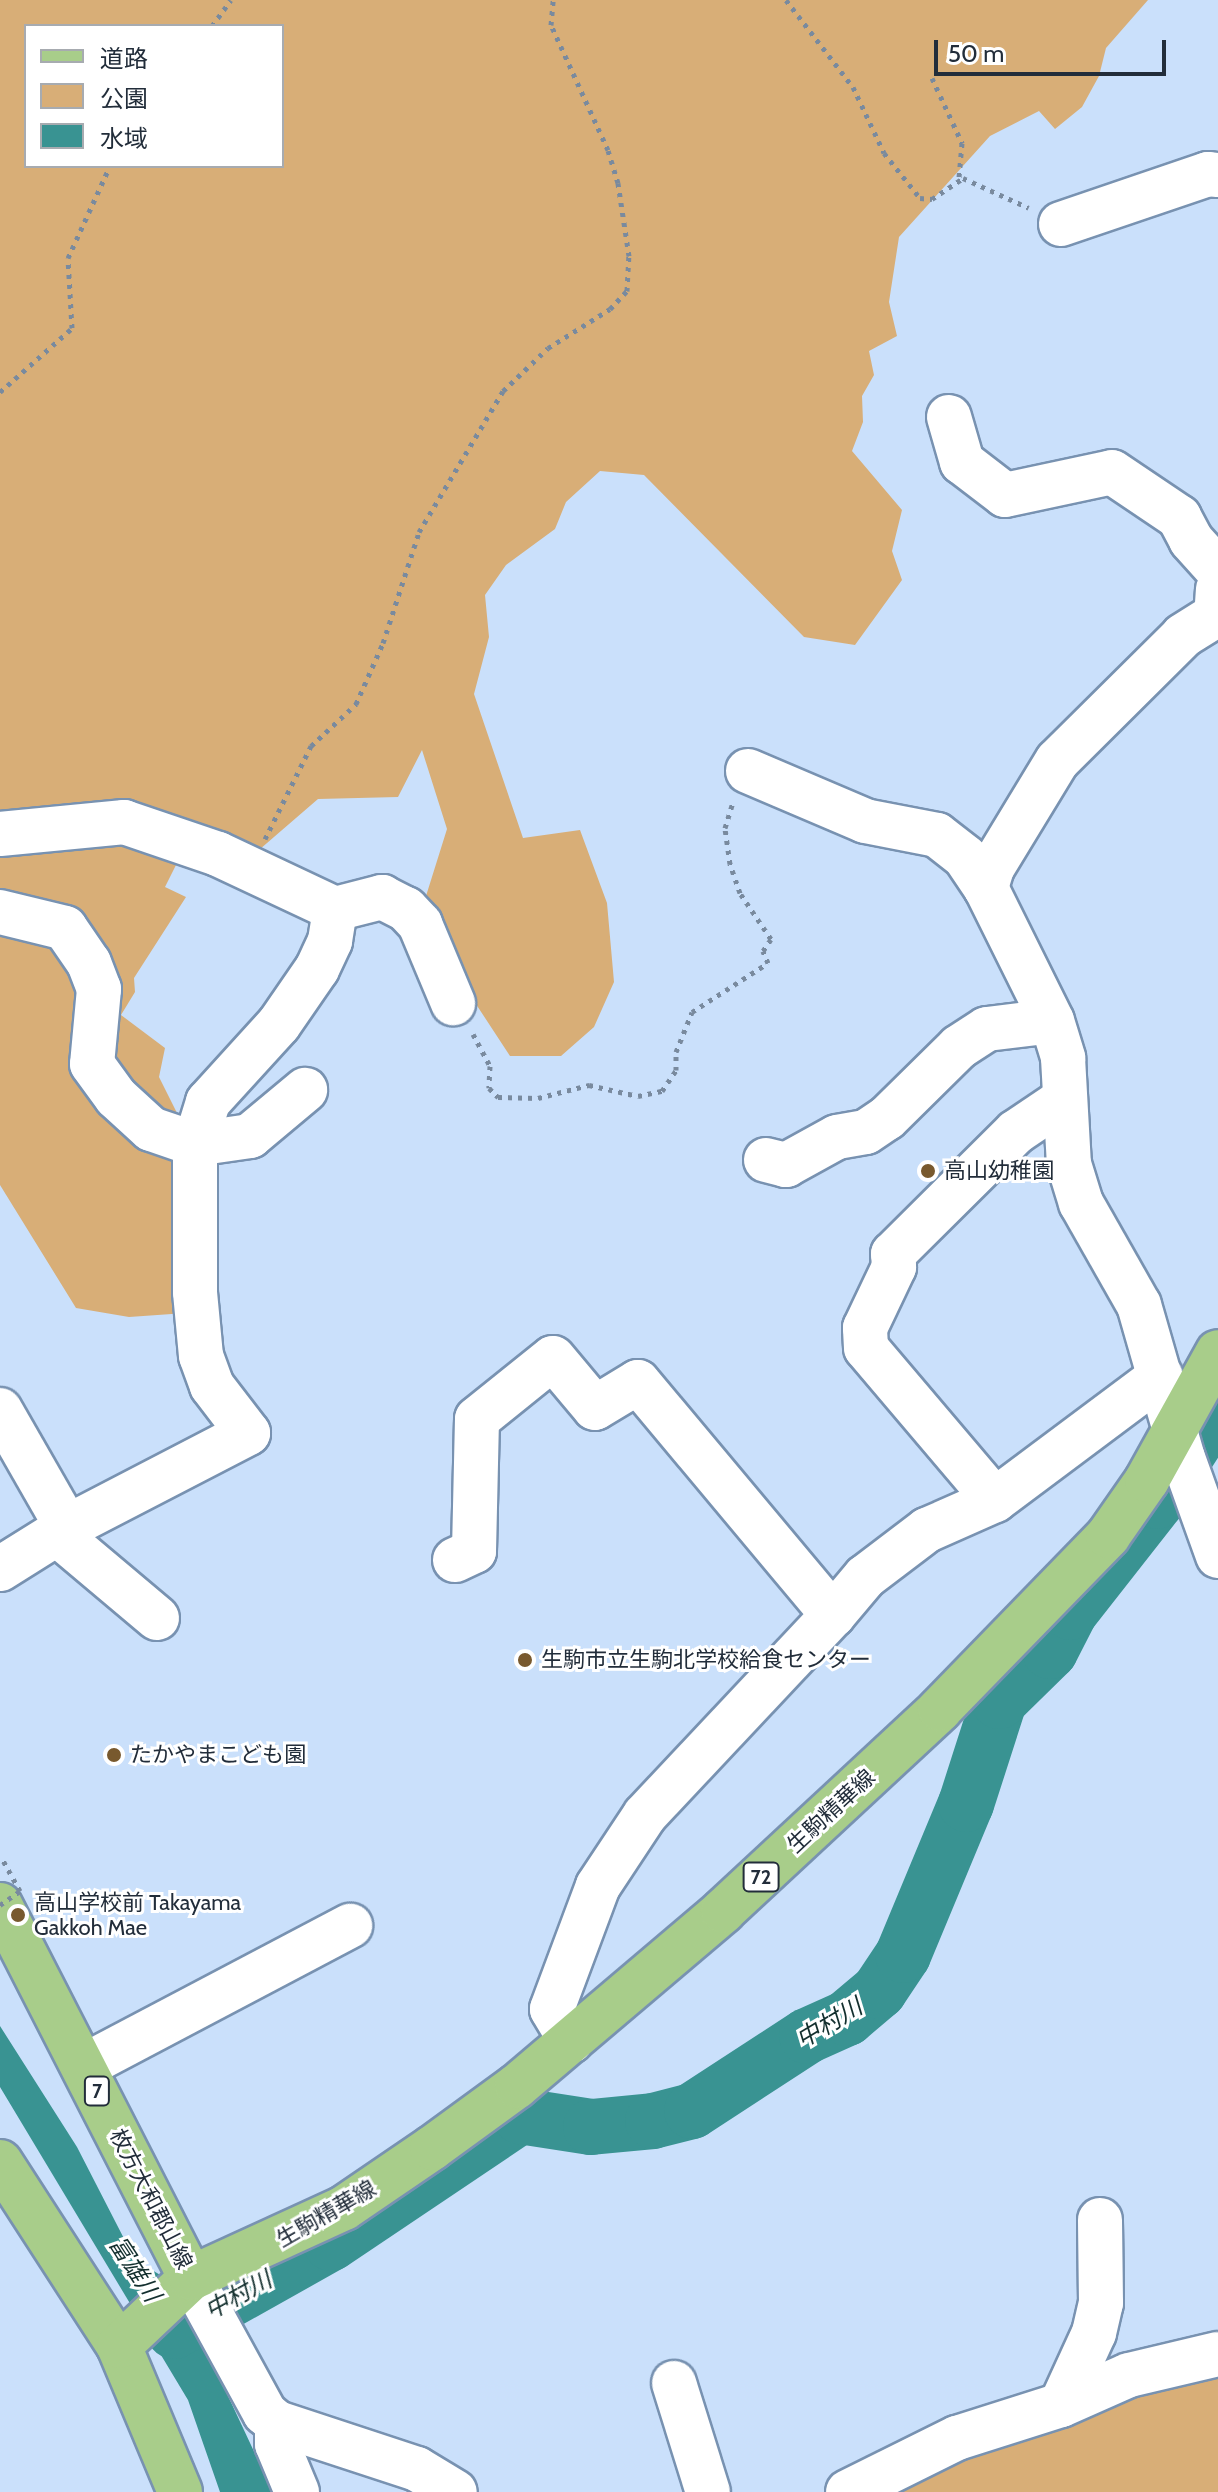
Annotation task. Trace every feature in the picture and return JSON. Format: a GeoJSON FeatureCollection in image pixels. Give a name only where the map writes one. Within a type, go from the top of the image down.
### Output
{"type":"FeatureCollection","features":[{"type":"Feature","properties":{"kind":"main road","name":"生駒精華線"},"geometry":{"type":"LineString","coordinates":[[185,2282],[344,2208],[571,2041],[734,1902],[951,1697],[1184,1462],[1218,1352]]}},
{"type":"Feature","properties":{"kind":"main road","name":"枚方大和郡山線"},"geometry":{"type":"LineString","coordinates":[[0,1905],[84,2066],[185,2282],[126,2339]]}},
{"type":"Feature","properties":{"kind":"main road"},"geometry":{"type":"LineString","coordinates":[[0,2162],[126,2339],[180,2492]]}},
{"type":"Feature","properties":{"kind":"street"},"geometry":{"type":"LineString","coordinates":[[1061,224],[1208,174],[1218,175]]}},
{"type":"Feature","properties":{"kind":"street"},"geometry":{"type":"LineString","coordinates":[[949,417],[962,462],[1005,495],[1112,472],[1179,517],[1191,540],[1218,570]]}},
{"type":"Feature","properties":{"kind":"street"},"geometry":{"type":"LineString","coordinates":[[986,888],[992,868],[1057,761],[1183,636],[1217,607]]}},
{"type":"Feature","properties":{"kind":"street"},"geometry":{"type":"LineString","coordinates":[[748,771],[865,821],[937,835],[965,857],[986,888],[1052,1021],[1063,1058],[1062,1101],[1069,1164],[1081,1203],[1139,1305],[1184,1462],[1218,1556]]}},
{"type":"Feature","properties":{"kind":"street"},"geometry":{"type":"LineString","coordinates":[[0,834],[124,822],[250,868],[335,909],[382,897],[406,909],[420,924],[453,1003]]}},
{"type":"Feature","properties":{"kind":"street"},"geometry":{"type":"LineString","coordinates":[[0,1569],[62,1530],[248,1433],[212,1386],[201,1356],[195,1292],[195,1144],[208,1102],[279,1024],[317,969],[330,941],[335,909]]}},
{"type":"Feature","properties":{"kind":"street"},"geometry":{"type":"LineString","coordinates":[[0,912],[65,928],[89,963],[99,989],[92,1064],[151,1129],[195,1144],[250,1136],[305,1090]]}},
{"type":"Feature","properties":{"kind":"street"},"geometry":{"type":"LineString","coordinates":[[766,1160],[786,1165],[837,1137],[866,1132],[887,1118],[959,1047],[987,1029],[1052,1021]]}},
{"type":"Feature","properties":{"kind":"street"},"geometry":{"type":"LineString","coordinates":[[995,1500],[866,1348],[865,1328],[894,1267],[893,1254],[1016,1132],[1062,1101]]}},
{"type":"Feature","properties":{"kind":"street"},"geometry":{"type":"LineString","coordinates":[[455,1560],[474,1551],[477,1419],[553,1358],[595,1408],[638,1382],[833,1615]]}},
{"type":"Feature","properties":{"kind":"street"},"geometry":{"type":"LineString","coordinates":[[571,2041],[552,2009],[598,1886],[645,1815],[865,1577],[927,1530],[995,1500],[1161,1376]]}},
{"type":"Feature","properties":{"kind":"street"},"geometry":{"type":"LineString","coordinates":[[0,1410],[62,1530],[157,1618]]}},
{"type":"Feature","properties":{"kind":"street"},"geometry":{"type":"LineString","coordinates":[[84,2066],[350,1926]]}},
{"type":"Feature","properties":{"kind":"street"},"geometry":{"type":"LineString","coordinates":[[1061,2405],[1094,2333],[1101,2303],[1100,2220]]}},
{"type":"Feature","properties":{"kind":"street"},"geometry":{"type":"LineString","coordinates":[[185,2282],[265,2413],[277,2423],[417,2469],[455,2492]]}},
{"type":"Feature","properties":{"kind":"street"},"geometry":{"type":"LineString","coordinates":[[848,2492],[957,2438],[1061,2405],[1129,2375],[1218,2354]]}},
{"type":"Feature","properties":{"kind":"street"},"geometry":{"type":"LineString","coordinates":[[674,2383],[708,2492]]}},
{"type":"Feature","properties":{"kind":"street"},"geometry":{"type":"LineString","coordinates":[[277,2423],[277,2444],[297,2492]]}},
{"type":"Feature","properties":{"kind":"path"},"geometry":{"type":"LineString","coordinates":[[213,24],[231,0]]}},
{"type":"Feature","properties":{"kind":"path"},"geometry":{"type":"LineString","coordinates":[[250,868],[297,768],[361,694],[419,532],[503,391],[548,348],[610,309],[627,291],[629,256],[618,183],[608,150],[551,25],[553,0]]}},
{"type":"Feature","properties":{"kind":"path"},"geometry":{"type":"LineString","coordinates":[[786,0],[853,87],[877,142],[912,190],[920,198],[932,199],[959,179],[962,143],[932,78]]}},
{"type":"Feature","properties":{"kind":"path"},"geometry":{"type":"LineString","coordinates":[[0,392],[72,328],[68,258],[109,168]]}},
{"type":"Feature","properties":{"kind":"path"},"geometry":{"type":"LineString","coordinates":[[959,179],[987,187],[1061,224]]}},
{"type":"Feature","properties":{"kind":"path"},"geometry":{"type":"LineString","coordinates":[[453,1003],[490,1066],[489,1088],[498,1097],[538,1098],[589,1085],[638,1096],[662,1091],[676,1070],[676,1052],[692,1012],[768,963],[763,951],[771,939],[740,893],[725,828],[738,785],[748,771]]}},
{"type":"Feature","properties":{"kind":"path"},"geometry":{"type":"LineString","coordinates":[[0,1905],[20,1891],[2,1858]]}},
{"type":"Feature","properties":{"kind":"green space"},"geometry":{"type":"Polygon","coordinates":[[[0,0],[1148,0],[1106,48],[1099,76],[1082,107],[1055,129],[1039,111],[990,136],[899,237],[889,302],[897,336],[869,351],[874,375],[862,396],[863,422],[852,451],[902,510],[892,551],[902,580],[855,645],[804,637],[644,475],[600,471],[566,502],[555,529],[506,565],[485,595],[489,637],[474,694],[523,838],[580,830],[607,903],[614,982],[594,1027],[561,1056],[510,1056],[470,995],[426,896],[447,829],[422,750],[398,797],[318,799],[252,856],[181,855],[165,887],[186,897],[134,978],[135,992],[121,1015],[165,1048],[159,1077],[182,1123],[186,1313],[129,1317],[76,1308],[0,1185],[0,0]]]}},
{"type":"Feature","properties":{"kind":"green space"},"geometry":{"type":"Polygon","coordinates":[[[1218,2366],[1218,2492],[865,2492],[1218,2366]]]}},
{"type":"Feature","properties":{"kind":"water","name":"富雄川"},"geometry":{"type":"Polygon","coordinates":[[[0,2026],[77,2147],[135,2260],[162,2276],[185,2304],[273,2492],[220,2492],[188,2400],[0,2087],[0,2026]]]}},
{"type":"Feature","properties":{"kind":"waterway","name":"中村川"},"geometry":{"type":"LineString","coordinates":[[174,2331],[331,2243],[520,2116],[591,2127],[653,2121],[692,2111],[807,2036],[847,2018],[879,1991],[903,1955],[966,1804],[999,1701],[1050,1651],[1070,1612],[1157,1501],[1218,1406]]}},
{"type":"Feature","properties":{"kind":"place","name":"高山幼稚園"},"geometry":{"type":"Point","coordinates":[928,1171]}},
{"type":"Feature","properties":{"kind":"place","name":"生駒市立生駒北学校給食センター"},"geometry":{"type":"Point","coordinates":[525,1660]}},
{"type":"Feature","properties":{"kind":"place","name":"たかやまこども園"},"geometry":{"type":"Point","coordinates":[114,1755]}},
{"type":"Feature","properties":{"kind":"place","name":"高山学校前 Takayama Gakkoh Mae"},"geometry":{"type":"Point","coordinates":[18,1915]}}]}
